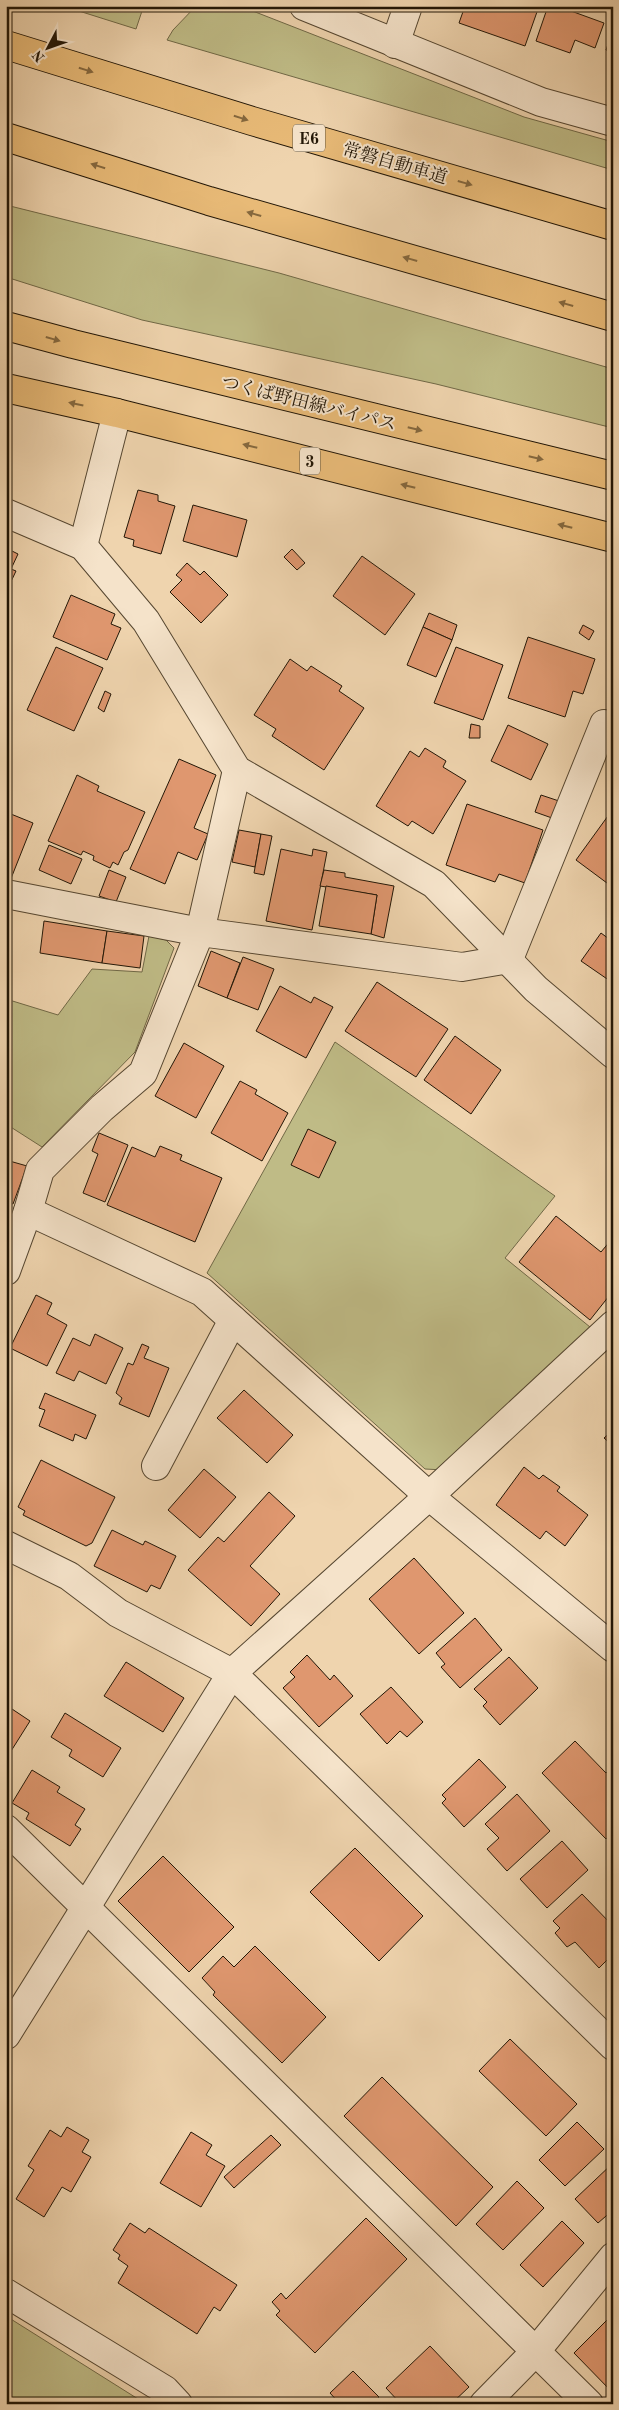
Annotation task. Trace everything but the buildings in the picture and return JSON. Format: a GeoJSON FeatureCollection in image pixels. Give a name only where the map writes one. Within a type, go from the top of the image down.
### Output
{"type":"FeatureCollection","features":[{"type":"Feature","properties":{"kind":"main road","name":"常磐自動車道"},"geometry":{"type":"LineString","coordinates":[[6,45],[252,121],[613,226]]}},
{"type":"Feature","properties":{"kind":"main road"},"geometry":{"type":"LineString","coordinates":[[6,137],[209,201],[613,317]]}},
{"type":"Feature","properties":{"kind":"main road","name":"つくば野田線バイパス"},"geometry":{"type":"LineString","coordinates":[[6,326],[613,476]]}},
{"type":"Feature","properties":{"kind":"main road","name":"3"},"geometry":{"type":"LineString","coordinates":[[6,388],[116,413],[613,538]]}},
{"type":"Feature","properties":{"kind":"street"},"geometry":{"type":"LineString","coordinates":[[304,6],[541,102],[613,122]]}},
{"type":"Feature","properties":{"kind":"street"},"geometry":{"type":"LineString","coordinates":[[396,44],[408,6]]}},
{"type":"Feature","properties":{"kind":"street"},"geometry":{"type":"LineString","coordinates":[[83,546],[116,413]]}},
{"type":"Feature","properties":{"kind":"street"},"geometry":{"type":"LineString","coordinates":[[6,513],[83,546],[146,622],[236,770],[434,884],[509,959],[536,989],[613,1054]]}},
{"type":"Feature","properties":{"kind":"street"},"geometry":{"type":"LineString","coordinates":[[509,959],[610,719]]}},
{"type":"Feature","properties":{"kind":"street"},"geometry":{"type":"LineString","coordinates":[[6,1271],[28,1212],[40,1170],[102,1108],[143,1073],[200,932],[236,770]]}},
{"type":"Feature","properties":{"kind":"street"},"geometry":{"type":"LineString","coordinates":[[6,894],[200,932],[462,967],[509,959]]}},
{"type":"Feature","properties":{"kind":"street"},"geometry":{"type":"LineString","coordinates":[[28,1212],[202,1292],[429,1496],[613,1648]]}},
{"type":"Feature","properties":{"kind":"street"},"geometry":{"type":"LineString","coordinates":[[156,1466],[233,1320]]}},
{"type":"Feature","properties":{"kind":"street"},"geometry":{"type":"LineString","coordinates":[[6,2036],[232,1673],[429,1496],[613,1324]]}},
{"type":"Feature","properties":{"kind":"street"},"geometry":{"type":"LineString","coordinates":[[6,1545],[69,1576],[118,1613],[232,1673],[613,2046]]}},
{"type":"Feature","properties":{"kind":"street"},"geometry":{"type":"LineString","coordinates":[[6,1829],[589,2404]]}},
{"type":"Feature","properties":{"kind":"street"},"geometry":{"type":"LineString","coordinates":[[484,2404],[536,2351],[613,2257]]}},
{"type":"Feature","properties":{"kind":"street"},"geometry":{"type":"LineString","coordinates":[[6,2293],[164,2390],[178,2404]]}},
{"type":"Feature","properties":{"kind":"shaded area"},"geometry":{"type":"Polygon","coordinates":[[[63,6],[143,6],[143,8],[136,29],[63,6]]]}},
{"type":"Feature","properties":{"kind":"shaded area"},"geometry":{"type":"Polygon","coordinates":[[[196,6],[240,6],[524,117],[613,142],[613,170],[167,40],[173,30],[196,6]]]}},
{"type":"Feature","properties":{"kind":"shaded area"},"geometry":{"type":"Polygon","coordinates":[[[6,205],[279,273],[613,369],[613,428],[436,384],[142,320],[6,277],[6,205]]]}},
{"type":"Feature","properties":{"kind":"shaded area"},"geometry":{"type":"Polygon","coordinates":[[[149,936],[166,940],[174,948],[135,1052],[42,1147],[6,1124],[6,999],[58,1015],[92,969],[142,972],[149,936]]]}},
{"type":"Feature","properties":{"kind":"shaded area"},"geometry":{"type":"Polygon","coordinates":[[[335,1042],[555,1196],[505,1258],[590,1327],[444,1470],[425,1469],[207,1273],[335,1042]]]}},
{"type":"Feature","properties":{"kind":"shaded area"},"geometry":{"type":"Polygon","coordinates":[[[6,2316],[146,2404],[6,2404],[6,2316]]]}}]}
